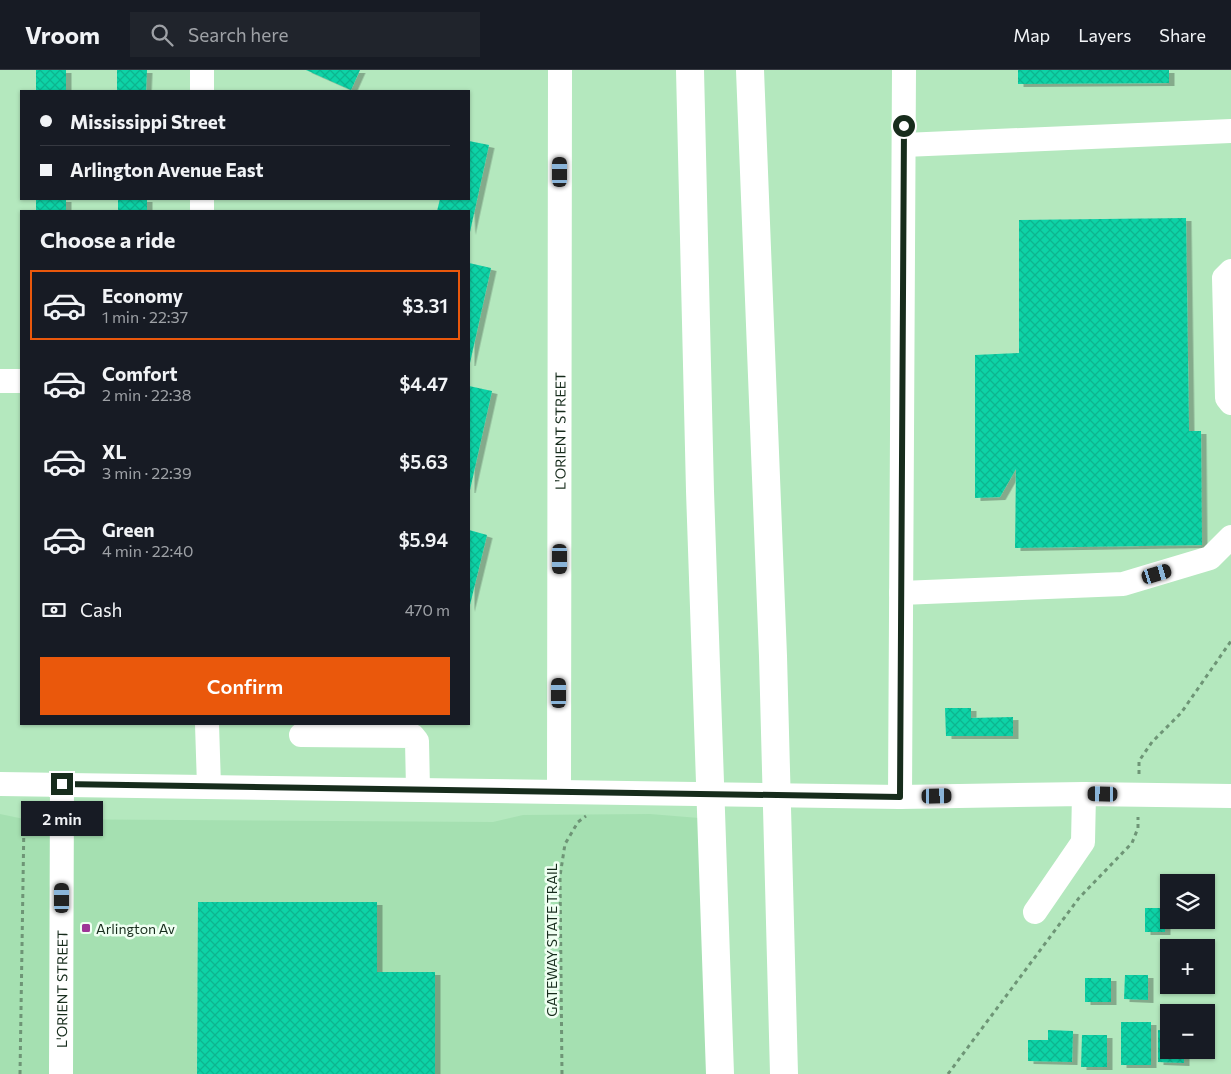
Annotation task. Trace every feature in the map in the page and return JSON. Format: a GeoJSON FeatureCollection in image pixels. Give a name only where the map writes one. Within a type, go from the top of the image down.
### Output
{"type":"FeatureCollection","features":[{"type":"Feature","properties":{"kind":"highway"},"geometry":{"type":"LineString","coordinates":[[681,70],[692,129]]}},
{"type":"Feature","properties":{"kind":"highway"},"geometry":{"type":"LineString","coordinates":[[690,70],[700,491],[720,1074]]}},
{"type":"Feature","properties":{"kind":"highway"},"geometry":{"type":"LineString","coordinates":[[750,70],[773,656],[784,1074]]}},
{"type":"Feature","properties":{"kind":"street"},"geometry":{"type":"LineString","coordinates":[[202,70],[202,90]]}},
{"type":"Feature","properties":{"kind":"street","name":"L'ORIENT STREET"},"geometry":{"type":"LineString","coordinates":[[559,792],[560,70]]}},
{"type":"Feature","properties":{"kind":"street"},"geometry":{"type":"LineString","coordinates":[[900,797],[904,70]]}},
{"type":"Feature","properties":{"kind":"street"},"geometry":{"type":"LineString","coordinates":[[904,145],[1231,131]]}},
{"type":"Feature","properties":{"kind":"street"},"geometry":{"type":"LineString","coordinates":[[1231,270],[1224,278],[1227,398],[1231,403]]}},
{"type":"Feature","properties":{"kind":"street"},"geometry":{"type":"LineString","coordinates":[[0,381],[20,381]]}},
{"type":"Feature","properties":{"kind":"street"},"geometry":{"type":"LineString","coordinates":[[901,593],[1122,584],[1210,558],[1231,537]]}},
{"type":"Feature","properties":{"kind":"street"},"geometry":{"type":"LineString","coordinates":[[207,725],[208,786]]}},
{"type":"Feature","properties":{"kind":"street"},"geometry":{"type":"LineString","coordinates":[[301,735],[413,736],[417,741],[418,790]]}},
{"type":"Feature","properties":{"kind":"street"},"geometry":{"type":"LineString","coordinates":[[0,784],[900,797],[1084,794],[1231,796]]}},
{"type":"Feature","properties":{"kind":"street","name":"L'ORIENT STREET"},"geometry":{"type":"LineString","coordinates":[[61,1074],[62,784]]}},
{"type":"Feature","properties":{"kind":"street"},"geometry":{"type":"LineString","coordinates":[[1035,912],[1083,842],[1084,794]]}},
{"type":"Feature","properties":{"kind":"path"},"geometry":{"type":"LineString","coordinates":[[1139,761],[1152,742],[1181,713],[1231,641]]}},
{"type":"Feature","properties":{"kind":"path","name":"GATEWAY STATE TRAIL"},"geometry":{"type":"LineString","coordinates":[[562,1074],[560,876],[565,844],[578,822],[587,815]]}},
{"type":"Feature","properties":{"kind":"path"},"geometry":{"type":"LineString","coordinates":[[948,1074],[1079,898],[1132,843],[1138,828],[1138,818]]}},
{"type":"Feature","properties":{"kind":"path"},"geometry":{"type":"LineString","coordinates":[[20,1074],[24,819]]}},
{"type":"Feature","properties":{"kind":"shaded area"},"geometry":{"type":"Polygon","coordinates":[[[0,814],[24,819],[493,822],[523,815],[650,814],[699,818],[710,1074],[0,1074],[0,814]]]}},
{"type":"Feature","properties":{"kind":"building"},"geometry":{"type":"Polygon","coordinates":[[[36,70],[66,70],[66,90],[36,90],[36,70]]]}},
{"type":"Feature","properties":{"kind":"building"},"geometry":{"type":"Polygon","coordinates":[[[117,70],[147,70],[146,90],[117,90],[117,70]]]}},
{"type":"Feature","properties":{"kind":"building"},"geometry":{"type":"Polygon","coordinates":[[[306,70],[360,70],[351,90],[306,70]]]}},
{"type":"Feature","properties":{"kind":"building"},"geometry":{"type":"Polygon","coordinates":[[[1018,70],[1169,70],[1169,83],[1018,84],[1018,70]]]}},
{"type":"Feature","properties":{"kind":"building"},"geometry":{"type":"Polygon","coordinates":[[[470,141],[489,145],[470,232],[470,210],[437,210],[440,200],[470,200],[470,141]]]}},
{"type":"Feature","properties":{"kind":"building"},"geometry":{"type":"Polygon","coordinates":[[[36,200],[66,200],[66,210],[36,210],[36,200]]]}},
{"type":"Feature","properties":{"kind":"building"},"geometry":{"type":"Polygon","coordinates":[[[118,200],[147,200],[147,210],[118,210],[118,200]]]}},
{"type":"Feature","properties":{"kind":"building"},"geometry":{"type":"Polygon","coordinates":[[[1186,218],[1189,431],[1201,431],[1202,545],[1015,548],[1016,469],[1000,497],[975,498],[975,355],[1019,353],[1019,220],[1186,218]]]}},
{"type":"Feature","properties":{"kind":"building"},"geometry":{"type":"Polygon","coordinates":[[[470,263],[491,268],[470,363],[470,263]]]}},
{"type":"Feature","properties":{"kind":"building"},"geometry":{"type":"Polygon","coordinates":[[[470,386],[492,391],[470,490],[470,386]]]}},
{"type":"Feature","properties":{"kind":"building"},"geometry":{"type":"Polygon","coordinates":[[[470,530],[487,535],[470,605],[470,530]]]}},
{"type":"Feature","properties":{"kind":"building"},"geometry":{"type":"Polygon","coordinates":[[[945,708],[971,708],[971,718],[1013,717],[1013,736],[946,736],[945,708]]]}},
{"type":"Feature","properties":{"kind":"building"},"geometry":{"type":"Polygon","coordinates":[[[198,902],[377,902],[377,972],[435,972],[435,1074],[197,1074],[198,902]]]}},
{"type":"Feature","properties":{"kind":"building"},"geometry":{"type":"Polygon","coordinates":[[[1145,908],[1160,908],[1160,929],[1165,929],[1165,932],[1145,932],[1145,908]]]}},
{"type":"Feature","properties":{"kind":"building"},"geometry":{"type":"Polygon","coordinates":[[[1125,975],[1148,975],[1148,1000],[1124,999],[1125,975]]]}},
{"type":"Feature","properties":{"kind":"building"},"geometry":{"type":"Polygon","coordinates":[[[1085,978],[1111,978],[1111,1002],[1085,1002],[1085,978]]]}},
{"type":"Feature","properties":{"kind":"building"},"geometry":{"type":"Polygon","coordinates":[[[1121,1022],[1151,1022],[1151,1065],[1121,1065],[1121,1022]]]}},
{"type":"Feature","properties":{"kind":"building"},"geometry":{"type":"Polygon","coordinates":[[[1048,1030],[1073,1031],[1072,1062],[1028,1061],[1028,1040],[1048,1040],[1048,1030]]]}},
{"type":"Feature","properties":{"kind":"building"},"geometry":{"type":"Polygon","coordinates":[[[1158,1030],[1160,1030],[1160,1059],[1184,1059],[1184,1063],[1158,1062],[1158,1030]]]}},
{"type":"Feature","properties":{"kind":"building"},"geometry":{"type":"Polygon","coordinates":[[[1082,1035],[1107,1035],[1107,1067],[1081,1067],[1082,1035]]]}},
{"type":"Feature","properties":{"kind":"place","name":"Arlington Av"},"geometry":{"type":"Point","coordinates":[86,928]}},
{"type":"Feature","properties":{"kind":"route"},"geometry":{"type":"LineString","coordinates":[[62,784],[900,797],[904,126]]}}]}
